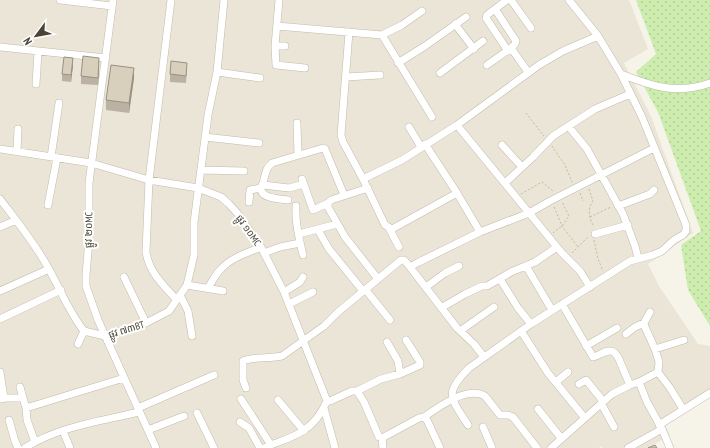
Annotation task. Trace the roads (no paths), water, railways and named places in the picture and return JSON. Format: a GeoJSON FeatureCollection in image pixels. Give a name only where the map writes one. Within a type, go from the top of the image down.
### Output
{"type":"FeatureCollection","features":[{"type":"Feature","properties":{"kind":"street"},"geometry":{"type":"LineString","coordinates":[[60,0],[113,3]]}},
{"type":"Feature","properties":{"kind":"street"},"geometry":{"type":"LineString","coordinates":[[171,0],[149,180],[146,252],[147,260],[151,269],[162,283],[178,297],[188,311],[192,336]]}},
{"type":"Feature","properties":{"kind":"street","name":"ផ្លូវ ៧៣BT"},"geometry":{"type":"LineString","coordinates":[[84,331],[105,336],[146,323],[169,311],[187,285],[194,255],[194,223],[198,188],[205,137],[217,72],[224,0]]}},
{"type":"Feature","properties":{"kind":"street"},"geometry":{"type":"LineString","coordinates":[[279,0],[278,26],[275,46],[276,65],[305,68]]}},
{"type":"Feature","properties":{"kind":"street"},"geometry":{"type":"LineString","coordinates":[[507,0],[487,15],[486,18],[509,50],[528,72]]}},
{"type":"Feature","properties":{"kind":"street"},"geometry":{"type":"LineString","coordinates":[[511,0],[532,28]]}},
{"type":"Feature","properties":{"kind":"street"},"geometry":{"type":"LineString","coordinates":[[468,425],[452,399],[453,389],[462,375],[484,357],[552,310],[630,261],[653,255],[662,250],[683,235],[686,231],[686,225],[642,117],[621,74],[598,36],[569,0]]}},
{"type":"Feature","properties":{"kind":"street","name":"ផ្លូវ ២០MC"},"geometry":{"type":"LineString","coordinates":[[113,3],[89,183],[89,240],[86,286],[105,336],[156,448]]}},
{"type":"Feature","properties":{"kind":"street"},"geometry":{"type":"LineString","coordinates":[[487,65],[509,50],[516,41],[495,9]]}},
{"type":"Feature","properties":{"kind":"street"},"geometry":{"type":"LineString","coordinates":[[278,26],[382,35],[402,25],[422,11]]}},
{"type":"Feature","properties":{"kind":"street"},"geometry":{"type":"LineString","coordinates":[[398,63],[466,17]]}},
{"type":"Feature","properties":{"kind":"street"},"geometry":{"type":"LineString","coordinates":[[455,24],[474,49]]}},
{"type":"Feature","properties":{"kind":"street"},"geometry":{"type":"LineString","coordinates":[[349,32],[341,135],[343,142],[368,188],[385,225],[389,228],[399,247]]}},
{"type":"Feature","properties":{"kind":"street"},"geometry":{"type":"LineString","coordinates":[[382,35],[432,117]]}},
{"type":"Feature","properties":{"kind":"street"},"geometry":{"type":"LineString","coordinates":[[363,179],[402,160],[457,125],[528,72],[563,51],[598,36]]}},
{"type":"Feature","properties":{"kind":"street"},"geometry":{"type":"LineString","coordinates":[[440,72],[474,49],[483,41]]}},
{"type":"Feature","properties":{"kind":"street"},"geometry":{"type":"LineString","coordinates":[[275,46],[285,46]]}},
{"type":"Feature","properties":{"kind":"street"},"geometry":{"type":"LineString","coordinates":[[0,47],[106,58]]}},
{"type":"Feature","properties":{"kind":"street"},"geometry":{"type":"LineString","coordinates":[[36,84],[38,52]]}},
{"type":"Feature","properties":{"kind":"street"},"geometry":{"type":"LineString","coordinates":[[217,72],[260,78]]}},
{"type":"Feature","properties":{"kind":"street"},"geometry":{"type":"LineString","coordinates":[[621,74],[646,84],[667,89],[687,89],[710,83]]}},
{"type":"Feature","properties":{"kind":"street"},"geometry":{"type":"LineString","coordinates":[[346,77],[380,75]]}},
{"type":"Feature","properties":{"kind":"street"},"geometry":{"type":"LineString","coordinates":[[504,184],[553,136],[595,109],[630,94]]}},
{"type":"Feature","properties":{"kind":"street"},"geometry":{"type":"LineString","coordinates":[[48,205],[59,103]]}},
{"type":"Feature","properties":{"kind":"street"},"geometry":{"type":"LineString","coordinates":[[297,123],[298,155]]}},
{"type":"Feature","properties":{"kind":"street"},"geometry":{"type":"LineString","coordinates":[[457,125],[557,247],[580,271],[590,286]]}},
{"type":"Feature","properties":{"kind":"street"},"geometry":{"type":"LineString","coordinates":[[409,127],[457,193],[480,232]]}},
{"type":"Feature","properties":{"kind":"street"},"geometry":{"type":"LineString","coordinates":[[569,127],[587,149],[628,225],[638,258]]}},
{"type":"Feature","properties":{"kind":"street"},"geometry":{"type":"LineString","coordinates":[[17,151],[18,129]]}},
{"type":"Feature","properties":{"kind":"street"},"geometry":{"type":"LineString","coordinates":[[205,137],[259,143]]}},
{"type":"Feature","properties":{"kind":"street"},"geometry":{"type":"LineString","coordinates":[[502,145],[522,168]]}},
{"type":"Feature","properties":{"kind":"street"},"geometry":{"type":"LineString","coordinates":[[288,200],[265,196],[262,187],[268,166],[272,163],[325,148],[344,195]]}},
{"type":"Feature","properties":{"kind":"street"},"geometry":{"type":"LineString","coordinates":[[410,268],[419,262],[480,232],[529,213],[576,187],[654,148]]}},
{"type":"Feature","properties":{"kind":"street","name":"ផ្លូវ ១០MC"},"geometry":{"type":"LineString","coordinates":[[0,149],[91,163],[127,172],[149,180],[198,188],[221,197],[229,204],[250,230],[263,250],[284,292],[327,401]]}},
{"type":"Feature","properties":{"kind":"street"},"geometry":{"type":"LineString","coordinates":[[201,170],[244,171]]}},
{"type":"Feature","properties":{"kind":"street"},"geometry":{"type":"LineString","coordinates":[[249,202],[250,190],[262,187],[289,188],[303,181],[313,210],[328,204],[331,200],[368,188]]}},
{"type":"Feature","properties":{"kind":"street"},"geometry":{"type":"LineString","coordinates":[[617,205],[650,194],[654,190]]}},
{"type":"Feature","properties":{"kind":"street"},"geometry":{"type":"LineString","coordinates":[[389,228],[392,229],[396,227],[457,193]]}},
{"type":"Feature","properties":{"kind":"street"},"geometry":{"type":"LineString","coordinates":[[1,201],[16,220],[49,269],[72,314],[84,331],[78,344]]}},
{"type":"Feature","properties":{"kind":"street"},"geometry":{"type":"LineString","coordinates":[[328,204],[328,207],[345,237],[378,280]]}},
{"type":"Feature","properties":{"kind":"street"},"geometry":{"type":"LineString","coordinates":[[296,206],[295,214],[303,255]]}},
{"type":"Feature","properties":{"kind":"street"},"geometry":{"type":"LineString","coordinates":[[0,227],[16,220]]}},
{"type":"Feature","properties":{"kind":"street"},"geometry":{"type":"LineString","coordinates":[[299,234],[337,224]]}},
{"type":"Feature","properties":{"kind":"street"},"geometry":{"type":"LineString","coordinates":[[594,234],[628,225]]}},
{"type":"Feature","properties":{"kind":"street"},"geometry":{"type":"LineString","coordinates":[[318,230],[329,249],[390,320]]}},
{"type":"Feature","properties":{"kind":"street"},"geometry":{"type":"LineString","coordinates":[[208,288],[220,269],[238,257],[263,250],[300,243]]}},
{"type":"Feature","properties":{"kind":"street"},"geometry":{"type":"LineString","coordinates":[[442,308],[465,294],[482,286],[487,286],[517,269],[535,262],[557,247]]}},
{"type":"Feature","properties":{"kind":"street"},"geometry":{"type":"LineString","coordinates":[[246,388],[243,380],[244,361],[248,359],[275,358],[282,356],[324,326],[338,312],[400,260],[404,260],[460,331],[474,344],[484,357]]}},
{"type":"Feature","properties":{"kind":"street"},"geometry":{"type":"LineString","coordinates":[[426,287],[459,266]]}},
{"type":"Feature","properties":{"kind":"street"},"geometry":{"type":"LineString","coordinates":[[526,266],[552,310]]}},
{"type":"Feature","properties":{"kind":"street"},"geometry":{"type":"LineString","coordinates":[[0,291],[49,269]]}},
{"type":"Feature","properties":{"kind":"street"},"geometry":{"type":"LineString","coordinates":[[124,277],[146,323]]}},
{"type":"Feature","properties":{"kind":"street"},"geometry":{"type":"LineString","coordinates":[[284,292],[300,282],[303,277]]}},
{"type":"Feature","properties":{"kind":"street"},"geometry":{"type":"LineString","coordinates":[[500,278],[518,308],[531,324]]}},
{"type":"Feature","properties":{"kind":"street"},"geometry":{"type":"LineString","coordinates":[[187,285],[223,290]]}},
{"type":"Feature","properties":{"kind":"street"},"geometry":{"type":"LineString","coordinates":[[0,319],[61,290]]}},
{"type":"Feature","properties":{"kind":"street"},"geometry":{"type":"LineString","coordinates":[[288,304],[313,292]]}},
{"type":"Feature","properties":{"kind":"street"},"geometry":{"type":"LineString","coordinates":[[562,304],[576,326],[592,357],[595,357],[607,350],[614,352],[627,375],[630,385]]}},
{"type":"Feature","properties":{"kind":"street"},"geometry":{"type":"LineString","coordinates":[[460,331],[494,308]]}},
{"type":"Feature","properties":{"kind":"street"},"geometry":{"type":"LineString","coordinates":[[626,334],[635,327],[644,323],[650,312]]}},
{"type":"Feature","properties":{"kind":"street"},"geometry":{"type":"LineString","coordinates":[[644,323],[659,362],[658,372],[683,409]]}},
{"type":"Feature","properties":{"kind":"street"},"geometry":{"type":"LineString","coordinates":[[586,346],[617,328]]}},
{"type":"Feature","properties":{"kind":"street"},"geometry":{"type":"LineString","coordinates":[[521,331],[548,373],[584,417]]}},
{"type":"Feature","properties":{"kind":"street"},"geometry":{"type":"LineString","coordinates":[[241,399],[268,446],[304,431],[314,422],[327,401],[352,391],[357,391],[381,379],[400,374],[420,365],[420,362],[406,340]]}},
{"type":"Feature","properties":{"kind":"street"},"geometry":{"type":"LineString","coordinates":[[655,349],[684,340]]}},
{"type":"Feature","properties":{"kind":"street"},"geometry":{"type":"LineString","coordinates":[[388,342],[398,361],[400,374]]}},
{"type":"Feature","properties":{"kind":"street"},"geometry":{"type":"LineString","coordinates":[[0,372],[2,399],[22,398]]}},
{"type":"Feature","properties":{"kind":"street"},"geometry":{"type":"LineString","coordinates":[[556,382],[568,372]]}},
{"type":"Feature","properties":{"kind":"street"},"geometry":{"type":"LineString","coordinates":[[551,448],[602,402],[619,390],[658,372]]}},
{"type":"Feature","properties":{"kind":"street"},"geometry":{"type":"LineString","coordinates":[[25,448],[35,442],[63,431],[138,410],[214,375]]}},
{"type":"Feature","properties":{"kind":"street"},"geometry":{"type":"LineString","coordinates":[[26,408],[124,378]]}},
{"type":"Feature","properties":{"kind":"street"},"geometry":{"type":"LineString","coordinates":[[579,384],[586,380],[602,402],[614,427]]}},
{"type":"Feature","properties":{"kind":"street"},"geometry":{"type":"LineString","coordinates":[[639,382],[647,402],[661,427],[670,448]]}},
{"type":"Feature","properties":{"kind":"street"},"geometry":{"type":"LineString","coordinates":[[20,388],[26,408],[27,420],[35,442]]}},
{"type":"Feature","properties":{"kind":"street"},"geometry":{"type":"LineString","coordinates":[[357,391],[364,402],[378,437],[382,438]]}},
{"type":"Feature","properties":{"kind":"street"},"geometry":{"type":"LineString","coordinates":[[628,448],[661,427],[683,409],[710,393]]}},
{"type":"Feature","properties":{"kind":"street"},"geometry":{"type":"LineString","coordinates":[[382,438],[424,417],[452,399],[462,396],[481,394],[500,415],[508,415],[513,417],[538,448]]}},
{"type":"Feature","properties":{"kind":"street"},"geometry":{"type":"LineString","coordinates":[[278,400],[304,431]]}},
{"type":"Feature","properties":{"kind":"street"},"geometry":{"type":"LineString","coordinates":[[324,408],[335,448]]}},
{"type":"Feature","properties":{"kind":"street"},"geometry":{"type":"LineString","coordinates":[[538,409],[561,438]]}},
{"type":"Feature","properties":{"kind":"street"},"geometry":{"type":"LineString","coordinates":[[197,413],[214,448]]}},
{"type":"Feature","properties":{"kind":"street"},"geometry":{"type":"LineString","coordinates":[[148,430],[184,416]]}},
{"type":"Feature","properties":{"kind":"street"},"geometry":{"type":"LineString","coordinates":[[424,417],[427,420],[440,448]]}},
{"type":"Feature","properties":{"kind":"street"},"geometry":{"type":"LineString","coordinates":[[9,420],[14,441],[18,448]]}},
{"type":"Feature","properties":{"kind":"street"},"geometry":{"type":"LineString","coordinates":[[240,422],[249,428],[260,448]]}},
{"type":"Feature","properties":{"kind":"street"},"geometry":{"type":"LineString","coordinates":[[483,427],[492,448]]}},
{"type":"Feature","properties":{"kind":"street"},"geometry":{"type":"LineString","coordinates":[[63,431],[70,448]]}},
{"type":"Feature","properties":{"kind":"street"},"geometry":{"type":"LineString","coordinates":[[382,438],[383,448]]}}]}
